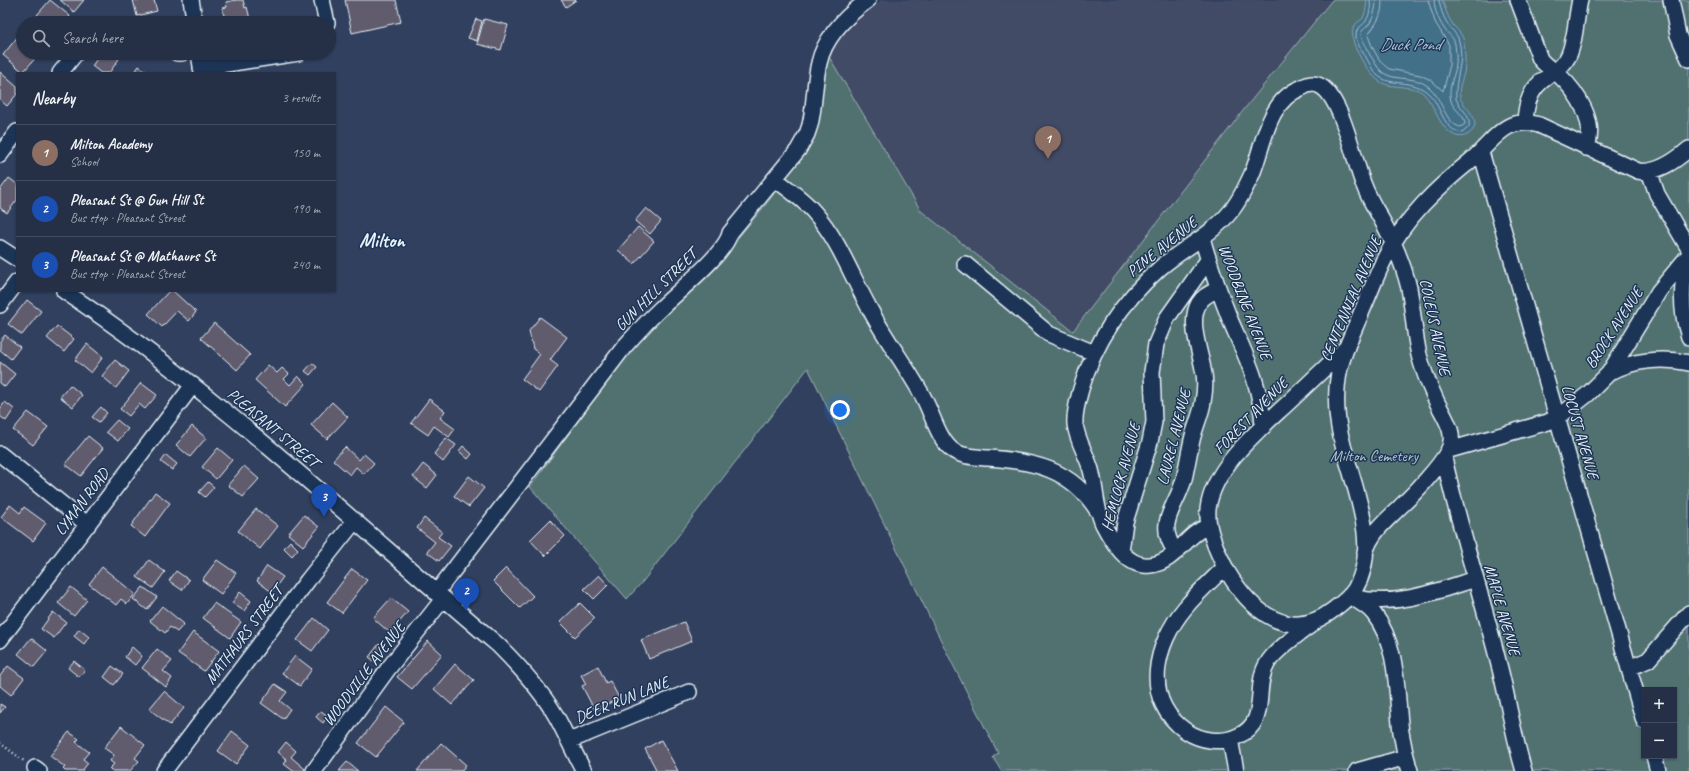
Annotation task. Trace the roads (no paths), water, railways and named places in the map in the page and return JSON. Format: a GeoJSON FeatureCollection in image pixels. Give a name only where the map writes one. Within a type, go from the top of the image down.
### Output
{"type":"FeatureCollection","features":[{"type":"Feature","properties":{"kind":"street"},"geometry":{"type":"LineString","coordinates":[[190,0],[193,16]]}},
{"type":"Feature","properties":{"kind":"street"},"geometry":{"type":"LineString","coordinates":[[322,0],[325,16]]}},
{"type":"Feature","properties":{"kind":"street","name":"GUN HILL STREET"},"geometry":{"type":"LineString","coordinates":[[440,596],[617,356],[648,320],[714,257],[729,239],[730,233],[798,150],[807,134],[812,114],[819,62],[825,44],[836,29],[868,0]]}},
{"type":"Feature","properties":{"kind":"street"},"geometry":{"type":"LineString","coordinates":[[1518,0],[1537,52],[1544,64],[1570,88],[1581,103],[1590,129],[1590,139],[1586,148]]}},
{"type":"Feature","properties":{"kind":"street"},"geometry":{"type":"LineString","coordinates":[[1580,0],[1569,54],[1563,65],[1542,80],[1533,90],[1527,105],[1525,122],[1539,125],[1633,169],[1649,171],[1672,162],[1689,149]]}},
{"type":"Feature","properties":{"kind":"street"},"geometry":{"type":"LineString","coordinates":[[1671,0],[1678,35],[1689,59]]}},
{"type":"Feature","properties":{"kind":"street"},"geometry":{"type":"LineString","coordinates":[[61,72],[70,60]]}},
{"type":"Feature","properties":{"kind":"street"},"geometry":{"type":"LineString","coordinates":[[200,60],[202,71],[261,60]]}},
{"type":"Feature","properties":{"kind":"street","name":"PINE AVENUE"},"geometry":{"type":"LineString","coordinates":[[1209,526],[1191,536],[1176,552],[1161,562],[1146,566],[1130,560],[1121,551],[1109,534],[1099,513],[1092,475],[1075,424],[1076,406],[1094,353],[1115,318],[1142,285],[1173,257],[1202,238],[1225,218],[1242,195],[1251,175],[1272,115],[1280,102],[1291,92],[1305,86],[1316,84],[1320,86],[1329,94],[1337,107],[1346,129],[1362,181],[1393,242]]}},
{"type":"Feature","properties":{"kind":"street","name":"CENTENNIAL AVENUE"},"geometry":{"type":"LineString","coordinates":[[1209,526],[1225,567],[1246,598],[1262,611],[1274,618],[1286,623],[1300,624],[1322,617],[1350,596],[1359,581],[1365,553],[1363,515],[1357,489],[1343,447],[1337,417],[1336,396],[1339,374],[1347,347],[1380,267],[1393,242],[1406,224],[1426,201],[1481,152],[1504,128],[1511,124],[1525,122]]}},
{"type":"Feature","properties":{"kind":"street"},"geometry":{"type":"LineString","coordinates":[[0,155],[16,133]]}},
{"type":"Feature","properties":{"kind":"street","name":"LOCUST AVENUE"},"geometry":{"type":"LineString","coordinates":[[1481,152],[1641,710]]}},
{"type":"Feature","properties":{"kind":"street"},"geometry":{"type":"LineString","coordinates":[[1649,171],[1657,194],[1689,249]]}},
{"type":"Feature","properties":{"kind":"street"},"geometry":{"type":"LineString","coordinates":[[774,179],[813,210],[831,234],[866,302],[922,395],[942,438],[951,448],[963,455],[1020,461],[1051,470],[1071,480],[1099,513]]}},
{"type":"Feature","properties":{"kind":"street","name":"WOODBINE AVENUE"},"geometry":{"type":"LineString","coordinates":[[1202,238],[1218,289],[1252,369],[1260,399],[1263,427]]}},
{"type":"Feature","properties":{"kind":"street","name":"COLEUS AVENUE"},"geometry":{"type":"LineString","coordinates":[[1393,242],[1408,286],[1422,367],[1434,398],[1451,431],[1452,444],[1446,454]]}},
{"type":"Feature","properties":{"kind":"street"},"geometry":{"type":"LineString","coordinates":[[0,248],[16,259]]}},
{"type":"Feature","properties":{"kind":"street","name":"BROCK AVENUE"},"geometry":{"type":"LineString","coordinates":[[1446,454],[1557,418],[1595,388],[1609,373],[1659,291],[1689,255]]}},
{"type":"Feature","properties":{"kind":"street"},"geometry":{"type":"LineString","coordinates":[[1689,259],[1684,275],[1682,296],[1689,337]]}},
{"type":"Feature","properties":{"kind":"street","name":"HEMLOCK AVENUE"},"geometry":{"type":"LineString","coordinates":[[1121,551],[1125,522],[1150,442],[1153,427],[1155,413],[1152,372],[1155,349],[1163,326],[1208,260]]}},
{"type":"Feature","properties":{"kind":"street"},"geometry":{"type":"LineString","coordinates":[[965,264],[1049,334],[1094,353]]}},
{"type":"Feature","properties":{"kind":"street"},"geometry":{"type":"LineString","coordinates":[[0,305],[16,283]]}},
{"type":"Feature","properties":{"kind":"street"},"geometry":{"type":"LineString","coordinates":[[1184,295],[1198,305],[1205,296],[1218,289]]}},
{"type":"Feature","properties":{"kind":"street","name":"PLEASANT STREET"},"geometry":{"type":"LineString","coordinates":[[69,292],[193,385],[311,483],[498,646],[520,668],[548,703],[584,771]]}},
{"type":"Feature","properties":{"kind":"street","name":"LAUREL AVENUE"},"geometry":{"type":"LineString","coordinates":[[1176,552],[1168,538],[1167,521],[1184,479],[1192,439],[1204,396],[1205,378],[1195,328],[1198,305]]}},
{"type":"Feature","properties":{"kind":"street","name":"FOREST AVENUE"},"geometry":{"type":"LineString","coordinates":[[1209,526],[1208,510],[1210,502],[1223,473],[1242,448],[1347,347]]}},
{"type":"Feature","properties":{"kind":"street"},"geometry":{"type":"LineString","coordinates":[[1609,373],[1626,364],[1636,362],[1666,360],[1689,363]]}},
{"type":"Feature","properties":{"kind":"street","name":"LYMAN ROAD"},"geometry":{"type":"LineString","coordinates":[[0,640],[193,385]]}},
{"type":"Feature","properties":{"kind":"street"},"geometry":{"type":"LineString","coordinates":[[0,454],[88,525]]}},
{"type":"Feature","properties":{"kind":"street"},"geometry":{"type":"LineString","coordinates":[[1365,553],[1373,534],[1409,499],[1446,454]]}},
{"type":"Feature","properties":{"kind":"street","name":"MAPLE AVENUE"},"geometry":{"type":"LineString","coordinates":[[1446,454],[1458,521],[1499,663],[1514,734],[1524,771]]}},
{"type":"Feature","properties":{"kind":"street","name":"MATHAURS STREET"},"geometry":{"type":"LineString","coordinates":[[164,771],[308,580],[354,522]]}},
{"type":"Feature","properties":{"kind":"street"},"geometry":{"type":"LineString","coordinates":[[1225,567],[1186,606],[1175,621],[1160,652],[1157,682],[1161,700],[1172,718],[1186,731],[1211,740],[1230,739],[1245,732],[1256,718],[1260,700],[1262,676],[1267,663],[1322,617]]}},
{"type":"Feature","properties":{"kind":"street"},"geometry":{"type":"LineString","coordinates":[[1350,596],[1375,600],[1399,600],[1424,595],[1475,579]]}},
{"type":"Feature","properties":{"kind":"street","name":"WOODVILLE AVENUE"},"geometry":{"type":"LineString","coordinates":[[314,771],[440,596]]}},
{"type":"Feature","properties":{"kind":"street"},"geometry":{"type":"LineString","coordinates":[[1350,596],[1369,608],[1374,614],[1386,638],[1396,674],[1401,732],[1408,764],[1357,771]]}},
{"type":"Feature","properties":{"kind":"street"},"geometry":{"type":"LineString","coordinates":[[1629,668],[1648,660],[1689,613]]}},
{"type":"Feature","properties":{"kind":"street","name":"DEER RUN LANE"},"geometry":{"type":"LineString","coordinates":[[569,742],[689,692]]}},
{"type":"Feature","properties":{"kind":"street"},"geometry":{"type":"LineString","coordinates":[[1230,739],[1236,771]]}},
{"type":"Feature","properties":{"kind":"street"},"geometry":{"type":"LineString","coordinates":[[1655,759],[1658,771]]}},
{"type":"Feature","properties":{"kind":"water","name":"Duck Pond"},"geometry":{"type":"Polygon","coordinates":[[[1367,0],[1442,0],[1453,25],[1463,40],[1465,66],[1460,87],[1460,97],[1461,101],[1472,114],[1475,125],[1473,130],[1467,135],[1459,137],[1450,133],[1445,128],[1431,104],[1421,91],[1413,88],[1382,83],[1374,77],[1367,68],[1356,49],[1353,40],[1353,29],[1363,18],[1367,0]]]}},
{"type":"Feature","properties":{"kind":"place","name":"Milton Academy"},"geometry":{"type":"Point","coordinates":[1048,159]}},
{"type":"Feature","properties":{"kind":"place","name":"Pleasant St @ Mathaurs St"},"geometry":{"type":"Point","coordinates":[324,517]}},
{"type":"Feature","properties":{"kind":"place","name":"Pleasant St @ Gun Hill St"},"geometry":{"type":"Point","coordinates":[466,611]}},
{"type":"Feature","properties":{"kind":"district","name":"Milton"},"geometry":{"type":"Point","coordinates":[382,240]}},
{"type":"Feature","properties":{"kind":"park label","name":"Milton Cemetery"},"geometry":{"type":"Point","coordinates":[1374,456]}}]}
